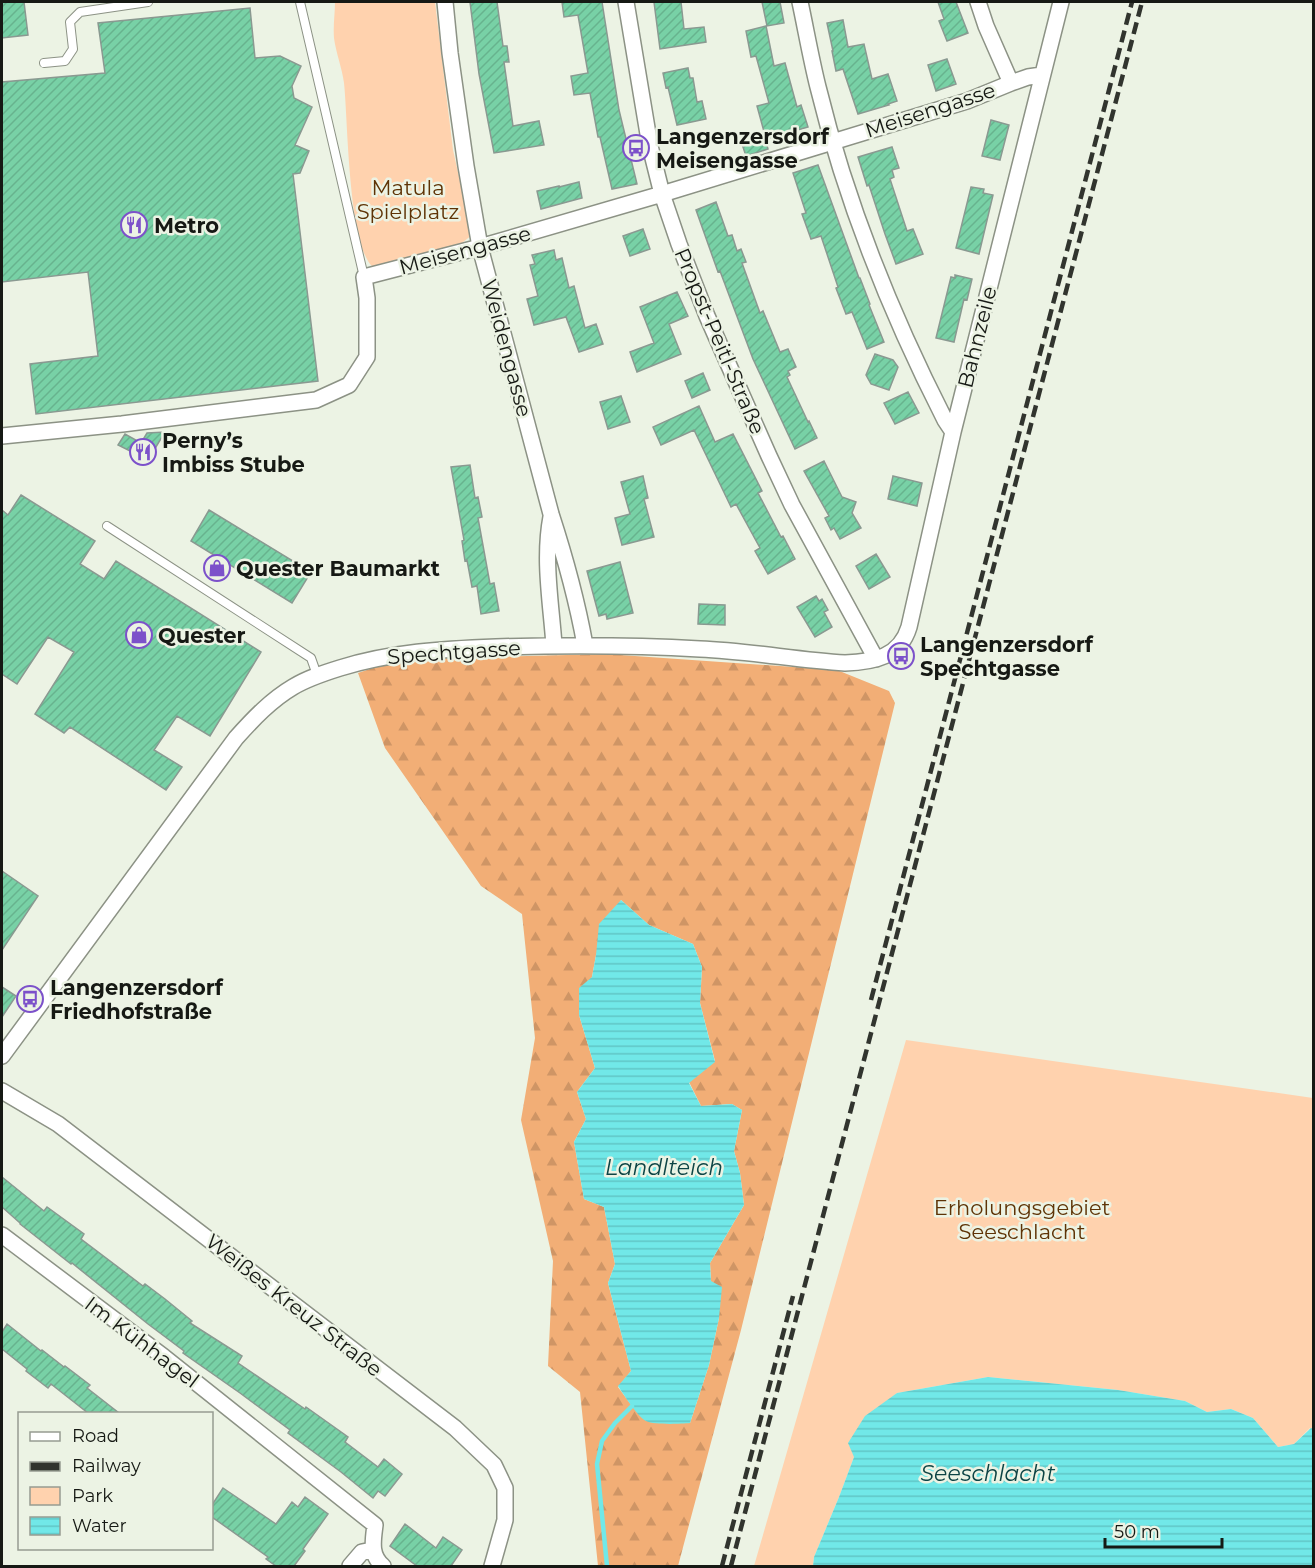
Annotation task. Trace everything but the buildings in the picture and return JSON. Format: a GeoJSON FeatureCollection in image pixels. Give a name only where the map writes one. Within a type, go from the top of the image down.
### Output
{"type":"FeatureCollection","features":[{"type":"Feature","properties":{"kind":"street","name":"Weidengasse"},"geometry":{"type":"LineString","coordinates":[[445,2],[466,166],[480,247],[560,541],[585,645]]}},
{"type":"Feature","properties":{"kind":"street","name":"Propst-Peitl-Straße"},"geometry":{"type":"LineString","coordinates":[[626,2],[650,146],[662,194],[679,244],[707,316],[768,456],[792,505],[876,659]]}},
{"type":"Feature","properties":{"kind":"street"},"geometry":{"type":"LineString","coordinates":[[800,2],[818,87],[859,220],[895,315],[923,377],[953,432]]}},
{"type":"Feature","properties":{"kind":"street"},"geometry":{"type":"LineString","coordinates":[[978,2],[1011,83]]}},
{"type":"Feature","properties":{"kind":"street","name":"Bahnzeile"},"geometry":{"type":"LineString","coordinates":[[876,659],[896,650],[907,633],[953,432],[1061,2]]}},
{"type":"Feature","properties":{"kind":"street","name":"Meisengasse"},"geometry":{"type":"LineString","coordinates":[[364,276],[480,247],[662,194],[976,98],[1028,77],[1042,75]]}},
{"type":"Feature","properties":{"kind":"street"},"geometry":{"type":"LineString","coordinates":[[2,436],[316,400],[349,385],[367,357],[367,298],[364,276]]}},
{"type":"Feature","properties":{"kind":"street","name":"Weidengasse"},"geometry":{"type":"LineString","coordinates":[[551,514],[547,535],[554,645]]}},
{"type":"Feature","properties":{"kind":"street","name":"Spechtgasse"},"geometry":{"type":"LineString","coordinates":[[2,1056],[236,738],[281,695],[317,675],[360,662],[407,652],[554,645],[710,649],[845,663],[876,659]]}},
{"type":"Feature","properties":{"kind":"street","name":"Weißes Kreuz Straße"},"geometry":{"type":"LineString","coordinates":[[2,1091],[58,1124],[455,1428],[494,1465],[505,1488],[505,1520],[492,1566]]}},
{"type":"Feature","properties":{"kind":"street","name":"Im Kühhagel"},"geometry":{"type":"LineString","coordinates":[[2,1235],[164,1358],[375,1525],[372,1550]]}},
{"type":"Feature","properties":{"kind":"street"},"geometry":{"type":"LineString","coordinates":[[350,1566],[362,1552],[372,1550],[379,1564],[383,1566]]}},
{"type":"Feature","properties":{"kind":"lane"},"geometry":{"type":"LineString","coordinates":[[44,63],[65,61],[73,49],[70,22],[80,12],[148,2]]}},
{"type":"Feature","properties":{"kind":"lane"},"geometry":{"type":"LineString","coordinates":[[300,2],[364,276]]}},
{"type":"Feature","properties":{"kind":"lane"},"geometry":{"type":"LineString","coordinates":[[107,526],[311,658],[317,675]]}},
{"type":"Feature","properties":{"kind":"green space","name":"Matula Spielplatz"},"geometry":{"type":"Polygon","coordinates":[[[335,2],[435,2],[453,150],[472,235],[458,246],[373,267],[365,255],[358,234],[354,209],[344,83],[334,38],[335,2]]]}},
{"type":"Feature","properties":{"kind":"green space"},"geometry":{"type":"Polygon","coordinates":[[[606,654],[837,670],[889,691],[895,703],[741,1330],[678,1566],[598,1566],[580,1392],[548,1366],[553,1261],[521,1120],[535,1038],[522,914],[481,886],[385,748],[358,673],[388,663],[449,658],[606,654]],[[621,900],[596,955],[592,977],[579,1015],[595,1068],[577,1092],[586,1119],[574,1142],[584,1199],[604,1207],[615,1264],[608,1283],[631,1371],[618,1387],[646,1421],[690,1423],[709,1365],[719,1318],[711,1281],[710,1263],[744,1205],[740,1173],[734,1151],[742,1110],[732,1104],[701,1106],[689,1082],[715,1061],[700,1003],[702,967],[693,944],[649,925],[621,900]]]}},
{"type":"Feature","properties":{"kind":"green space","name":"Erholungsgebiet Seeschlacht"},"geometry":{"type":"Polygon","coordinates":[[[906,1040],[1313,1098],[1313,1429],[1310,1428],[1294,1444],[1278,1447],[1253,1418],[1231,1409],[1207,1412],[1185,1401],[1118,1390],[988,1377],[897,1393],[854,1457],[814,1557],[813,1566],[754,1566],[906,1040]]]}},
{"type":"Feature","properties":{"kind":"water","name":"Landlteich"},"geometry":{"type":"Polygon","coordinates":[[[621,900],[649,925],[693,944],[702,967],[700,1003],[715,1062],[689,1083],[701,1106],[732,1104],[742,1110],[734,1151],[740,1173],[744,1205],[710,1263],[711,1281],[722,1287],[719,1318],[709,1365],[690,1423],[661,1424],[646,1421],[618,1386],[631,1371],[608,1283],[615,1264],[604,1207],[584,1199],[574,1142],[586,1119],[577,1092],[595,1068],[579,1015],[579,988],[592,977],[599,924],[621,900]]]}},
{"type":"Feature","properties":{"kind":"water","name":"Seeschlacht"},"geometry":{"type":"Polygon","coordinates":[[[988,1377],[1118,1390],[1185,1401],[1207,1412],[1231,1409],[1253,1418],[1278,1447],[1294,1444],[1311,1428],[1313,1429],[1313,1566],[813,1566],[814,1557],[854,1457],[848,1443],[865,1416],[897,1393],[988,1377]]]}},
{"type":"Feature","properties":{"kind":"waterway"},"geometry":{"type":"LineString","coordinates":[[607,1566],[597,1464],[602,1441],[615,1423],[632,1406]]}},
{"type":"Feature","properties":{"kind":"railway"},"geometry":{"type":"LineString","coordinates":[[871,1000],[1132,2]]}},
{"type":"Feature","properties":{"kind":"railway"},"geometry":{"type":"LineString","coordinates":[[731,1566],[1142,2]]}},
{"type":"Feature","properties":{"kind":"railway"},"geometry":{"type":"LineString","coordinates":[[722,1566],[793,1296]]}},
{"type":"Feature","properties":{"kind":"place","name":"Langenzersdorf Meisengasse"},"geometry":{"type":"Point","coordinates":[636,148]}},
{"type":"Feature","properties":{"kind":"place","name":"Metro"},"geometry":{"type":"Point","coordinates":[134,225]}},
{"type":"Feature","properties":{"kind":"place","name":"Perny’s Imbiss Stube"},"geometry":{"type":"Point","coordinates":[143,452]}},
{"type":"Feature","properties":{"kind":"place","name":"Quester Baumarkt"},"geometry":{"type":"Point","coordinates":[217,568]}},
{"type":"Feature","properties":{"kind":"place","name":"Quester"},"geometry":{"type":"Point","coordinates":[139,635]}},
{"type":"Feature","properties":{"kind":"place","name":"Langenzersdorf Spechtgasse"},"geometry":{"type":"Point","coordinates":[901,656]}},
{"type":"Feature","properties":{"kind":"place","name":"Langenzersdorf Friedhofstraße"},"geometry":{"type":"Point","coordinates":[30,999]}}]}
